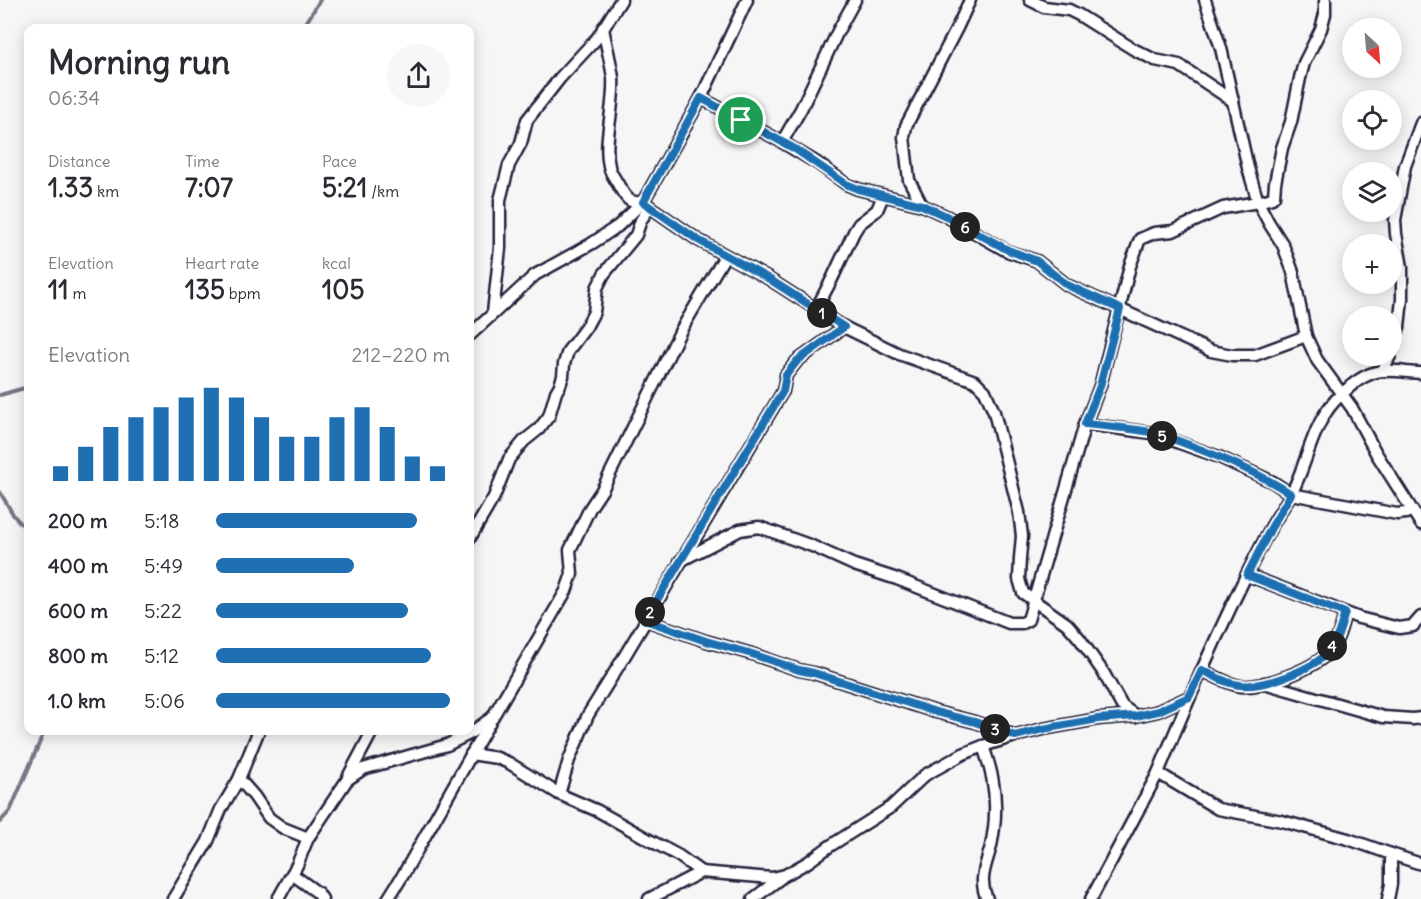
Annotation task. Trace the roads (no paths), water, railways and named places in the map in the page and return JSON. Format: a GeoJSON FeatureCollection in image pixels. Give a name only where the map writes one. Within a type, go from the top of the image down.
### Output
{"type":"FeatureCollection","features":[{"type":"Feature","properties":{"kind":"street"},"geometry":{"type":"LineString","coordinates":[[493,313],[500,248],[500,200],[509,165],[521,143],[527,120],[560,78],[598,37],[621,0]]}},
{"type":"Feature","properties":{"kind":"street"},"geometry":{"type":"LineString","coordinates":[[474,531],[494,497],[509,459],[549,416],[560,385],[568,351],[594,312],[597,288],[604,274],[636,235],[647,204],[701,98],[747,0]]}},
{"type":"Feature","properties":{"kind":"street"},"geometry":{"type":"LineString","coordinates":[[782,142],[801,109],[855,0]]}},
{"type":"Feature","properties":{"kind":"street"},"geometry":{"type":"LineString","coordinates":[[922,205],[909,180],[904,137],[906,126],[970,0]]}},
{"type":"Feature","properties":{"kind":"street"},"geometry":{"type":"LineString","coordinates":[[1030,0],[1044,7],[1069,10],[1155,60],[1179,65],[1233,101]]}},
{"type":"Feature","properties":{"kind":"street"},"geometry":{"type":"LineString","coordinates":[[1205,0],[1221,48],[1258,202],[1283,245],[1293,272],[1306,336],[1317,360],[1352,408],[1376,453],[1421,524]]}},
{"type":"Feature","properties":{"kind":"street"},"geometry":{"type":"LineString","coordinates":[[680,561],[740,530],[759,527],[1010,623],[1022,623],[1028,620],[1085,424],[1100,386],[1130,266],[1140,239],[1154,233],[1173,231],[1223,208],[1271,200],[1274,196],[1282,148],[1291,122],[1304,63],[1322,29],[1325,0]]}},
{"type":"Feature","properties":{"kind":"street"},"geometry":{"type":"LineString","coordinates":[[603,28],[613,79],[608,145],[609,166],[629,201],[647,204],[698,240],[769,279],[844,327],[899,354],[975,381],[985,391],[994,412],[1019,512],[1022,536],[1020,579],[1023,593],[1067,624],[1103,672],[1122,706],[1136,716]]}},
{"type":"Feature","properties":{"kind":"street"},"geometry":{"type":"LineString","coordinates":[[701,98],[782,142],[846,184],[922,205],[1008,250],[1037,261],[1067,285],[1211,351],[1232,355],[1255,355],[1306,336]]}},
{"type":"Feature","properties":{"kind":"street"},"geometry":{"type":"LineString","coordinates":[[1401,306],[1402,267],[1395,220],[1405,166],[1421,124]]}},
{"type":"Feature","properties":{"kind":"street"},"geometry":{"type":"LineString","coordinates":[[816,309],[854,231],[877,210],[883,196]]}},
{"type":"Feature","properties":{"kind":"street"},"geometry":{"type":"LineString","coordinates":[[474,331],[535,275],[591,244],[647,204]]}},
{"type":"Feature","properties":{"kind":"street"},"geometry":{"type":"LineString","coordinates":[[388,899],[566,591],[572,574],[570,550],[681,330],[725,256]]}},
{"type":"Feature","properties":{"kind":"street"},"geometry":{"type":"LineString","coordinates":[[559,794],[569,760],[588,715],[783,391],[786,375],[797,361],[844,327]]}},
{"type":"Feature","properties":{"kind":"street"},"geometry":{"type":"LineString","coordinates":[[1383,370],[1385,366]]}},
{"type":"Feature","properties":{"kind":"street"},"geometry":{"type":"LineString","coordinates":[[1091,899],[1158,773],[1189,697],[1247,575],[1291,494],[1321,420],[1329,407],[1341,394],[1371,373],[1383,370],[1421,373]]}},
{"type":"Feature","properties":{"kind":"street"},"geometry":{"type":"LineString","coordinates":[[1085,424],[1152,433],[1171,439],[1241,467],[1273,482],[1291,494],[1396,514],[1412,510]]}},
{"type":"Feature","properties":{"kind":"street"},"geometry":{"type":"LineString","coordinates":[[1247,575],[1359,618],[1399,628],[1413,626],[1421,617]]}},
{"type":"Feature","properties":{"kind":"street"},"geometry":{"type":"LineString","coordinates":[[1202,670],[1243,686],[1283,678],[1307,668],[1330,651],[1340,632],[1345,613]]}},
{"type":"Feature","properties":{"kind":"street"},"geometry":{"type":"LineString","coordinates":[[645,620],[1015,736]]}},
{"type":"Feature","properties":{"kind":"street"},"geometry":{"type":"LineString","coordinates":[[1264,683],[1383,717],[1421,718]]}},
{"type":"Feature","properties":{"kind":"street"},"geometry":{"type":"LineString","coordinates":[[753,899],[824,849],[891,807],[926,775],[963,754],[1043,729],[1158,711],[1189,697]]}},
{"type":"Feature","properties":{"kind":"street"},"geometry":{"type":"LineString","coordinates":[[474,731],[492,718]]}},
{"type":"Feature","properties":{"kind":"street"},"geometry":{"type":"LineString","coordinates":[[173,899],[208,841],[257,735]]}},
{"type":"Feature","properties":{"kind":"street"},"geometry":{"type":"LineString","coordinates":[[278,899],[308,838],[347,780],[370,735]]}},
{"type":"Feature","properties":{"kind":"street"},"geometry":{"type":"LineString","coordinates":[[347,780],[363,769],[447,745],[467,735]]}},
{"type":"Feature","properties":{"kind":"street"},"geometry":{"type":"LineString","coordinates":[[983,746],[993,779],[995,814],[982,888],[987,899]]}},
{"type":"Feature","properties":{"kind":"street"},"geometry":{"type":"LineString","coordinates":[[471,754],[497,758],[559,794],[598,812],[679,856],[701,872]]}},
{"type":"Feature","properties":{"kind":"street"},"geometry":{"type":"LineString","coordinates":[[1158,773],[1218,809],[1282,821],[1348,839],[1421,864]]}},
{"type":"Feature","properties":{"kind":"street"},"geometry":{"type":"LineString","coordinates":[[238,779],[254,796],[269,818],[283,828],[308,838]]}},
{"type":"Feature","properties":{"kind":"street"},"geometry":{"type":"LineString","coordinates":[[1388,899],[1391,884],[1391,854]]}},
{"type":"Feature","properties":{"kind":"street"},"geometry":{"type":"LineString","coordinates":[[649,899],[701,872],[772,878],[785,875]]}},
{"type":"Feature","properties":{"kind":"street"},"geometry":{"type":"LineString","coordinates":[[292,874],[318,893],[322,899]]}},
{"type":"Feature","properties":{"kind":"waterway"},"geometry":{"type":"LineString","coordinates":[[305,24],[320,0]]}},
{"type":"Feature","properties":{"kind":"waterway"},"geometry":{"type":"LineString","coordinates":[[0,395],[24,388]]}},
{"type":"Feature","properties":{"kind":"waterway"},"geometry":{"type":"LineString","coordinates":[[0,492],[14,516],[24,527]]}},
{"type":"Feature","properties":{"kind":"waterway"},"geometry":{"type":"LineString","coordinates":[[0,822],[10,811],[43,735]]}}]}
